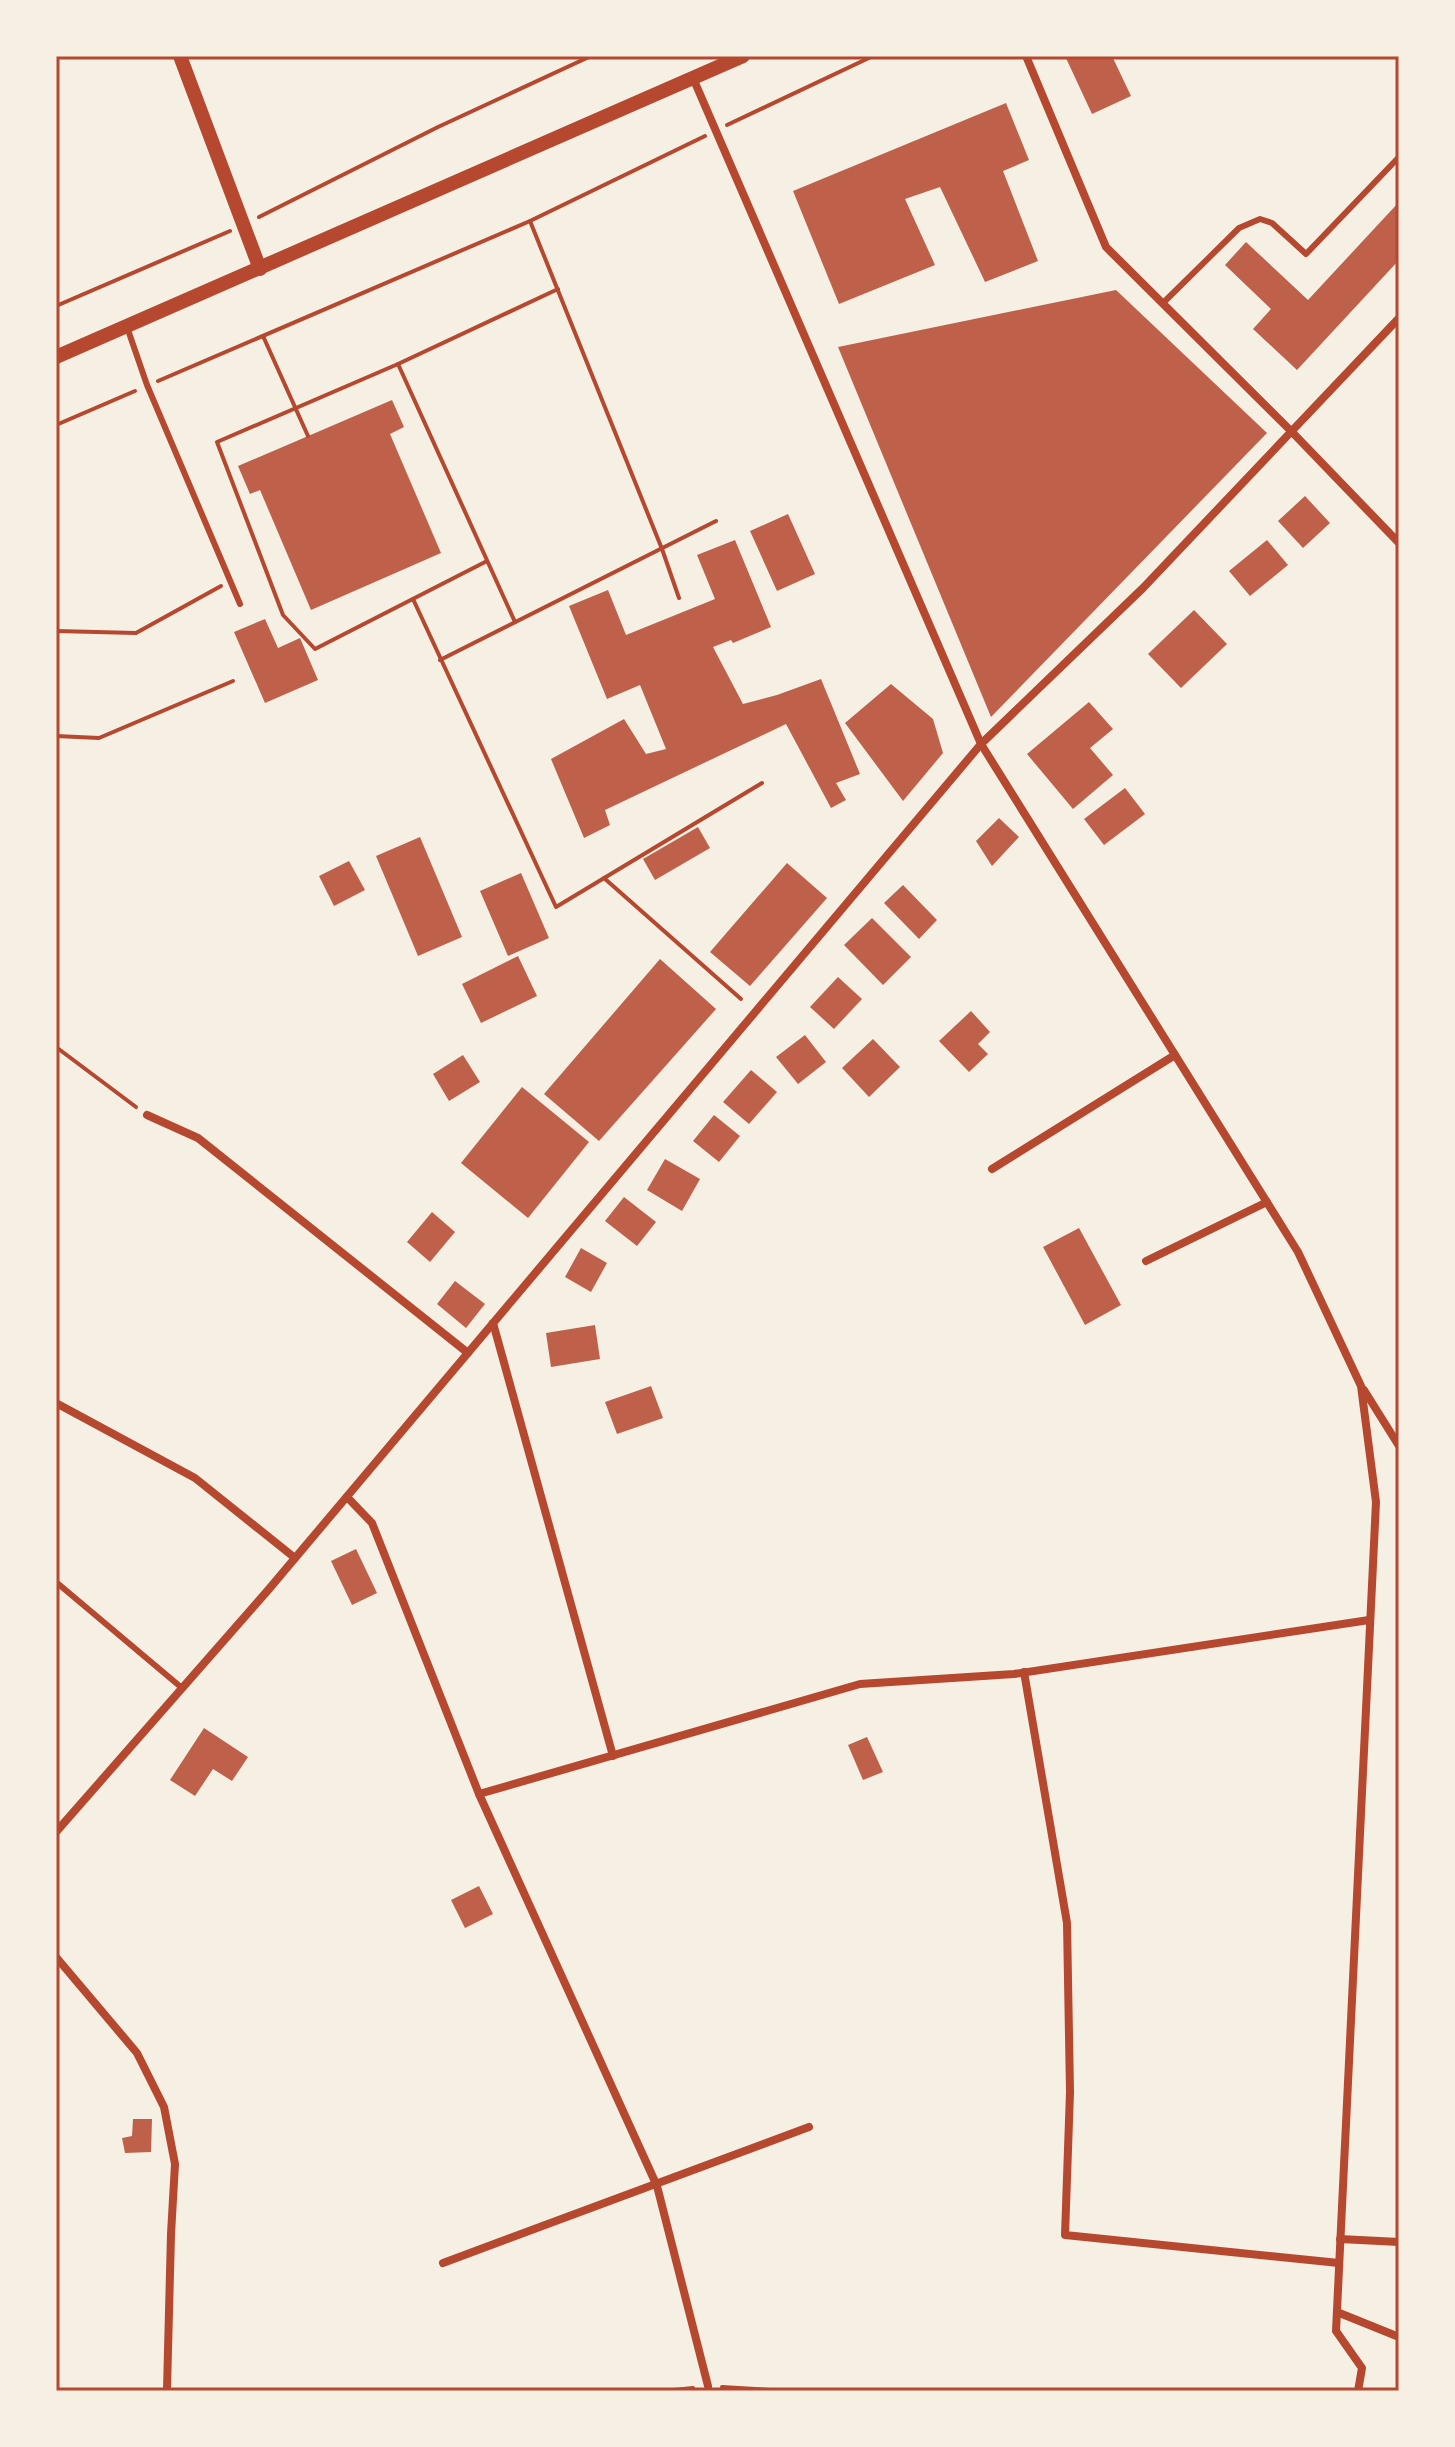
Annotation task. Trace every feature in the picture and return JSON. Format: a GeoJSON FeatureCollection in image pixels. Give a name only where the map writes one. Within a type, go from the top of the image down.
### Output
{"type":"FeatureCollection","features":[{"type":"Feature","properties":{"kind":"street"},"geometry":{"type":"LineString","coordinates":[[180,56],[260,269]]}},
{"type":"Feature","properties":{"kind":"street"},"geometry":{"type":"LineString","coordinates":[[56,357],[743,56]]}},
{"type":"Feature","properties":{"kind":"street"},"geometry":{"type":"LineString","coordinates":[[1026,56],[1106,247],[1399,543]]}},
{"type":"Feature","properties":{"kind":"street"},"geometry":{"type":"LineString","coordinates":[[693,78],[981,744],[1298,1252],[1361,1386],[1399,1446]]}},
{"type":"Feature","properties":{"kind":"street"},"geometry":{"type":"LineString","coordinates":[[57,1830],[347,1497],[981,744],[1143,588],[1399,318]]}},
{"type":"Feature","properties":{"kind":"street"},"geometry":{"type":"LineString","coordinates":[[992,1169],[1175,1055]]}},
{"type":"Feature","properties":{"kind":"street"},"geometry":{"type":"LineString","coordinates":[[147,1115],[198,1138],[468,1353]]}},
{"type":"Feature","properties":{"kind":"street"},"geometry":{"type":"LineString","coordinates":[[1146,1261],[1267,1202]]}},
{"type":"Feature","properties":{"kind":"street"},"geometry":{"type":"LineString","coordinates":[[493,1323],[613,1756]]}},
{"type":"Feature","properties":{"kind":"street"},"geometry":{"type":"LineString","coordinates":[[1358,2391],[1362,2368],[1336,2331],[1376,1502],[1361,1386]]}},
{"type":"Feature","properties":{"kind":"street"},"geometry":{"type":"LineString","coordinates":[[56,1403],[195,1478],[295,1558]]}},
{"type":"Feature","properties":{"kind":"street"},"geometry":{"type":"LineString","coordinates":[[347,1497],[372,1523],[479,1794],[657,2186],[708,2386]]}},
{"type":"Feature","properties":{"kind":"street"},"geometry":{"type":"LineString","coordinates":[[479,1794],[860,1684],[1024,1672],[1369,1620]]}},
{"type":"Feature","properties":{"kind":"street"},"geometry":{"type":"LineString","coordinates":[[1024,1672],[1067,1923],[1070,2092],[1065,2235],[1339,2263]]}},
{"type":"Feature","properties":{"kind":"street"},"geometry":{"type":"LineString","coordinates":[[56,1957],[137,2053],[164,2107],[175,2164],[167,2389]]}},
{"type":"Feature","properties":{"kind":"street"},"geometry":{"type":"LineString","coordinates":[[443,2263],[809,2127]]}},
{"type":"Feature","properties":{"kind":"street"},"geometry":{"type":"LineString","coordinates":[[1340,2239],[1399,2242]]}},
{"type":"Feature","properties":{"kind":"street"},"geometry":{"type":"LineString","coordinates":[[1337,2312],[1399,2337]]}},
{"type":"Feature","properties":{"kind":"lane"},"geometry":{"type":"LineString","coordinates":[[1163,303],[1239,228],[1260,219],[1272,223],[1306,254],[1399,157]]}},
{"type":"Feature","properties":{"kind":"lane"},"geometry":{"type":"LineString","coordinates":[[127,327],[147,385],[240,604]]}},
{"type":"Feature","properties":{"kind":"lane"},"geometry":{"type":"LineString","coordinates":[[56,1582],[182,1688]]}},
{"type":"Feature","properties":{"kind":"path"},"geometry":{"type":"LineString","coordinates":[[56,306],[243,225],[438,127],[591,56]]}},
{"type":"Feature","properties":{"kind":"path"},"geometry":{"type":"LineString","coordinates":[[56,425],[530,221],[873,56]]}},
{"type":"Feature","properties":{"kind":"path"},"geometry":{"type":"LineString","coordinates":[[530,221],[679,598]]}},
{"type":"Feature","properties":{"kind":"path"},"geometry":{"type":"LineString","coordinates":[[487,561],[315,649],[283,615],[217,442],[398,364],[558,289]]}},
{"type":"Feature","properties":{"kind":"path"},"geometry":{"type":"LineString","coordinates":[[263,336],[308,436]]}},
{"type":"Feature","properties":{"kind":"path"},"geometry":{"type":"LineString","coordinates":[[398,364],[515,622]]}},
{"type":"Feature","properties":{"kind":"path"},"geometry":{"type":"LineString","coordinates":[[440,660],[716,521]]}},
{"type":"Feature","properties":{"kind":"path"},"geometry":{"type":"LineString","coordinates":[[56,631],[136,633],[231,581]]}},
{"type":"Feature","properties":{"kind":"path"},"geometry":{"type":"LineString","coordinates":[[413,599],[556,907],[762,783]]}},
{"type":"Feature","properties":{"kind":"path"},"geometry":{"type":"LineString","coordinates":[[56,736],[99,738],[233,681]]}},
{"type":"Feature","properties":{"kind":"path"},"geometry":{"type":"LineString","coordinates":[[604,878],[741,999]]}},
{"type":"Feature","properties":{"kind":"path"},"geometry":{"type":"LineString","coordinates":[[56,1047],[147,1115]]}},
{"type":"Feature","properties":{"kind":"path"},"geometry":{"type":"LineString","coordinates":[[664,2391],[708,2386],[787,2391]]}},
{"type":"Feature","properties":{"kind":"building"},"geometry":{"type":"Polygon","coordinates":[[[1065,56],[1112,56],[1131,96],[1092,114],[1065,56]]]}},
{"type":"Feature","properties":{"kind":"building"},"geometry":{"type":"Polygon","coordinates":[[[1006,103],[1029,160],[1003,171],[1038,261],[985,282],[940,187],[905,199],[935,265],[839,304],[793,191],[1006,103]]]}},
{"type":"Feature","properties":{"kind":"building"},"geometry":{"type":"Polygon","coordinates":[[[1399,202],[1399,260],[1297,370],[1253,329],[1271,309],[1225,265],[1246,242],[1308,300],[1399,202]]]}},
{"type":"Feature","properties":{"kind":"building"},"geometry":{"type":"Polygon","coordinates":[[[1116,290],[1267,433],[991,717],[838,347],[1116,290]]]}},
{"type":"Feature","properties":{"kind":"building"},"geometry":{"type":"Polygon","coordinates":[[[392,400],[404,427],[390,434],[441,553],[311,610],[260,490],[250,494],[238,466],[392,400]]]}},
{"type":"Feature","properties":{"kind":"building"},"geometry":{"type":"Polygon","coordinates":[[[1305,496],[1330,523],[1303,548],[1278,521],[1305,496]]]}},
{"type":"Feature","properties":{"kind":"building"},"geometry":{"type":"Polygon","coordinates":[[[788,514],[815,574],[777,591],[750,531],[788,514]]]}},
{"type":"Feature","properties":{"kind":"building"},"geometry":{"type":"Polygon","coordinates":[[[735,540],[771,627],[733,643],[731,640],[713,647],[743,704],[821,679],[860,774],[836,783],[846,800],[831,808],[786,724],[605,810],[610,825],[584,838],[551,759],[624,719],[646,754],[666,749],[640,685],[607,699],[569,606],[608,590],[626,635],[715,599],[697,555],[735,540]]]}},
{"type":"Feature","properties":{"kind":"building"},"geometry":{"type":"Polygon","coordinates":[[[1267,540],[1288,565],[1250,596],[1229,571],[1267,540]]]}},
{"type":"Feature","properties":{"kind":"building"},"geometry":{"type":"Polygon","coordinates":[[[1194,610],[1227,644],[1181,688],[1148,654],[1194,610]]]}},
{"type":"Feature","properties":{"kind":"building"},"geometry":{"type":"Polygon","coordinates":[[[265,619],[278,648],[300,638],[318,680],[265,703],[234,632],[265,619]]]}},
{"type":"Feature","properties":{"kind":"building"},"geometry":{"type":"Polygon","coordinates":[[[891,684],[933,719],[943,753],[903,801],[845,723],[891,684]]]}},
{"type":"Feature","properties":{"kind":"building"},"geometry":{"type":"Polygon","coordinates":[[[1089,702],[1113,729],[1090,748],[1113,775],[1073,809],[1027,754],[1089,702]]]}},
{"type":"Feature","properties":{"kind":"building"},"geometry":{"type":"Polygon","coordinates":[[[1125,788],[1145,814],[1104,845],[1084,819],[1125,788]]]}},
{"type":"Feature","properties":{"kind":"building"},"geometry":{"type":"Polygon","coordinates":[[[999,818],[1019,837],[992,866],[976,841],[999,818]]]}},
{"type":"Feature","properties":{"kind":"building"},"geometry":{"type":"Polygon","coordinates":[[[698,827],[710,848],[655,880],[643,859],[698,827]]]}},
{"type":"Feature","properties":{"kind":"building"},"geometry":{"type":"Polygon","coordinates":[[[420,837],[462,937],[418,956],[376,856],[420,837]]]}},
{"type":"Feature","properties":{"kind":"building"},"geometry":{"type":"Polygon","coordinates":[[[349,861],[365,890],[334,906],[319,876],[349,861]]]}},
{"type":"Feature","properties":{"kind":"building"},"geometry":{"type":"Polygon","coordinates":[[[787,863],[827,898],[750,986],[710,952],[787,863]]]}},
{"type":"Feature","properties":{"kind":"building"},"geometry":{"type":"Polygon","coordinates":[[[521,873],[549,938],[508,956],[480,891],[521,873]]]}},
{"type":"Feature","properties":{"kind":"building"},"geometry":{"type":"Polygon","coordinates":[[[903,885],[937,920],[919,939],[884,903],[903,885]]]}},
{"type":"Feature","properties":{"kind":"building"},"geometry":{"type":"Polygon","coordinates":[[[872,918],[911,957],[883,985],[844,945],[872,918]]]}},
{"type":"Feature","properties":{"kind":"building"},"geometry":{"type":"Polygon","coordinates":[[[518,956],[537,996],[481,1023],[462,984],[518,956]]]}},
{"type":"Feature","properties":{"kind":"building"},"geometry":{"type":"Polygon","coordinates":[[[660,959],[716,1009],[599,1141],[544,1094],[660,959]]]}},
{"type":"Feature","properties":{"kind":"building"},"geometry":{"type":"Polygon","coordinates":[[[838,977],[862,999],[834,1029],[810,1007],[838,977]]]}},
{"type":"Feature","properties":{"kind":"building"},"geometry":{"type":"Polygon","coordinates":[[[971,1011],[990,1032],[978,1044],[988,1054],[969,1072],[939,1041],[971,1011]]]}},
{"type":"Feature","properties":{"kind":"building"},"geometry":{"type":"Polygon","coordinates":[[[805,1035],[826,1062],[798,1084],[776,1057],[805,1035]]]}},
{"type":"Feature","properties":{"kind":"building"},"geometry":{"type":"Polygon","coordinates":[[[873,1039],[900,1067],[869,1097],[842,1068],[873,1039]]]}},
{"type":"Feature","properties":{"kind":"building"},"geometry":{"type":"Polygon","coordinates":[[[463,1055],[480,1082],[449,1101],[433,1074],[463,1055]]]}},
{"type":"Feature","properties":{"kind":"building"},"geometry":{"type":"Polygon","coordinates":[[[751,1070],[777,1092],[749,1124],[723,1102],[751,1070]]]}},
{"type":"Feature","properties":{"kind":"building"},"geometry":{"type":"Polygon","coordinates":[[[522,1087],[589,1142],[528,1218],[461,1163],[522,1087]]]}},
{"type":"Feature","properties":{"kind":"building"},"geometry":{"type":"Polygon","coordinates":[[[714,1115],[740,1136],[719,1162],[693,1141],[714,1115]]]}},
{"type":"Feature","properties":{"kind":"building"},"geometry":{"type":"Polygon","coordinates":[[[665,1159],[700,1179],[682,1211],[647,1190],[665,1159]]]}},
{"type":"Feature","properties":{"kind":"building"},"geometry":{"type":"Polygon","coordinates":[[[624,1197],[656,1222],[637,1246],[605,1221],[624,1197]]]}},
{"type":"Feature","properties":{"kind":"building"},"geometry":{"type":"Polygon","coordinates":[[[432,1212],[455,1232],[430,1262],[407,1242],[432,1212]]]}},
{"type":"Feature","properties":{"kind":"building"},"geometry":{"type":"Polygon","coordinates":[[[1079,1228],[1121,1305],[1085,1325],[1043,1247],[1079,1228]]]}},
{"type":"Feature","properties":{"kind":"building"},"geometry":{"type":"Polygon","coordinates":[[[581,1248],[607,1263],[591,1292],[565,1277],[581,1248]]]}},
{"type":"Feature","properties":{"kind":"building"},"geometry":{"type":"Polygon","coordinates":[[[455,1281],[485,1304],[466,1328],[437,1304],[455,1281]]]}},
{"type":"Feature","properties":{"kind":"building"},"geometry":{"type":"Polygon","coordinates":[[[595,1325],[600,1359],[551,1367],[546,1333],[595,1325]]]}},
{"type":"Feature","properties":{"kind":"building"},"geometry":{"type":"Polygon","coordinates":[[[651,1386],[663,1418],[617,1434],[605,1402],[651,1386]]]}},
{"type":"Feature","properties":{"kind":"building"},"geometry":{"type":"Polygon","coordinates":[[[356,1549],[377,1593],[352,1605],[331,1561],[356,1549]]]}},
{"type":"Feature","properties":{"kind":"building"},"geometry":{"type":"Polygon","coordinates":[[[204,1728],[248,1757],[232,1781],[213,1769],[195,1796],[170,1780],[204,1728]]]}},
{"type":"Feature","properties":{"kind":"building"},"geometry":{"type":"Polygon","coordinates":[[[867,1737],[883,1772],[863,1780],[848,1745],[867,1737]]]}},
{"type":"Feature","properties":{"kind":"building"},"geometry":{"type":"Polygon","coordinates":[[[479,1886],[493,1914],[465,1928],[451,1900],[479,1886]]]}},
{"type":"Feature","properties":{"kind":"building"},"geometry":{"type":"Polygon","coordinates":[[[133,2119],[152,2119],[151,2152],[125,2153],[122,2138],[132,2136],[133,2119]]]}}]}
